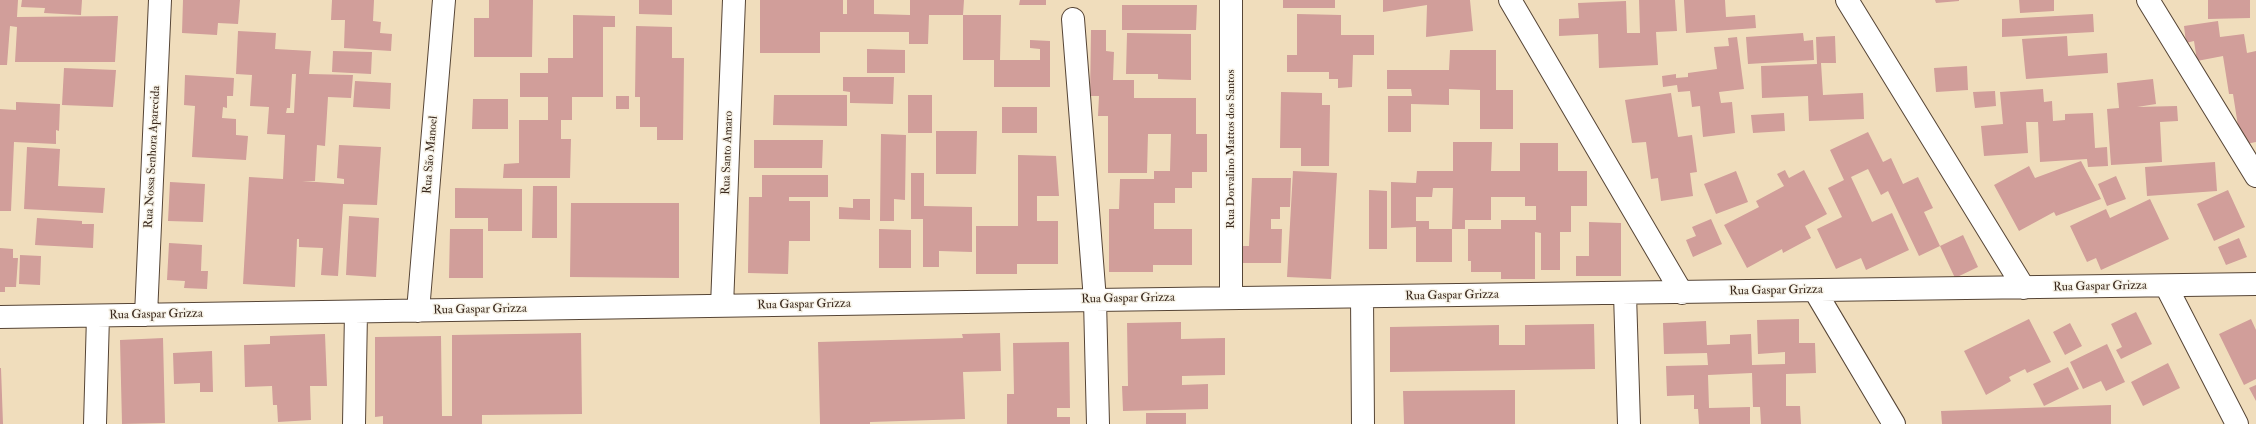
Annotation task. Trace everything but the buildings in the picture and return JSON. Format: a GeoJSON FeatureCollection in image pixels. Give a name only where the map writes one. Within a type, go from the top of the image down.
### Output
{"type":"FeatureCollection","features":[{"type":"Feature","properties":{"kind":"street","name":"Rua Nossa Senhora Aparecida"},"geometry":{"type":"LineString","coordinates":[[146,315],[160,0]]}},
{"type":"Feature","properties":{"kind":"street","name":"Rua São Manoel"},"geometry":{"type":"LineString","coordinates":[[418,311],[444,0]]}},
{"type":"Feature","properties":{"kind":"street","name":"Rua Santo Amaro"},"geometry":{"type":"LineString","coordinates":[[722,306],[734,0]]}},
{"type":"Feature","properties":{"kind":"street","name":"Rua Dorvalino Mattos dos Santos"},"geometry":{"type":"LineString","coordinates":[[1231,0],[1232,298]]}},
{"type":"Feature","properties":{"kind":"street"},"geometry":{"type":"LineString","coordinates":[[1510,0],[1682,293]]}},
{"type":"Feature","properties":{"kind":"street"},"geometry":{"type":"LineString","coordinates":[[1847,0],[2024,288]]}},
{"type":"Feature","properties":{"kind":"street"},"geometry":{"type":"LineString","coordinates":[[2148,0],[2256,176]]}},
{"type":"Feature","properties":{"kind":"street"},"geometry":{"type":"LineString","coordinates":[[1073,19],[1095,300],[1098,424]]}},
{"type":"Feature","properties":{"kind":"street","name":"Rua Gaspar Grizza"},"geometry":{"type":"LineString","coordinates":[[0,317],[2256,284]]}},
{"type":"Feature","properties":{"kind":"street"},"geometry":{"type":"LineString","coordinates":[[2166,286],[2236,424]]}},
{"type":"Feature","properties":{"kind":"street"},"geometry":{"type":"LineString","coordinates":[[1814,291],[1894,424]]}},
{"type":"Feature","properties":{"kind":"street"},"geometry":{"type":"LineString","coordinates":[[1625,294],[1629,424]]}},
{"type":"Feature","properties":{"kind":"street"},"geometry":{"type":"LineString","coordinates":[[1362,297],[1363,424]]}},
{"type":"Feature","properties":{"kind":"street"},"geometry":{"type":"LineString","coordinates":[[354,424],[356,312]]}},
{"type":"Feature","properties":{"kind":"street"},"geometry":{"type":"LineString","coordinates":[[96,424],[98,316]]}}]}
